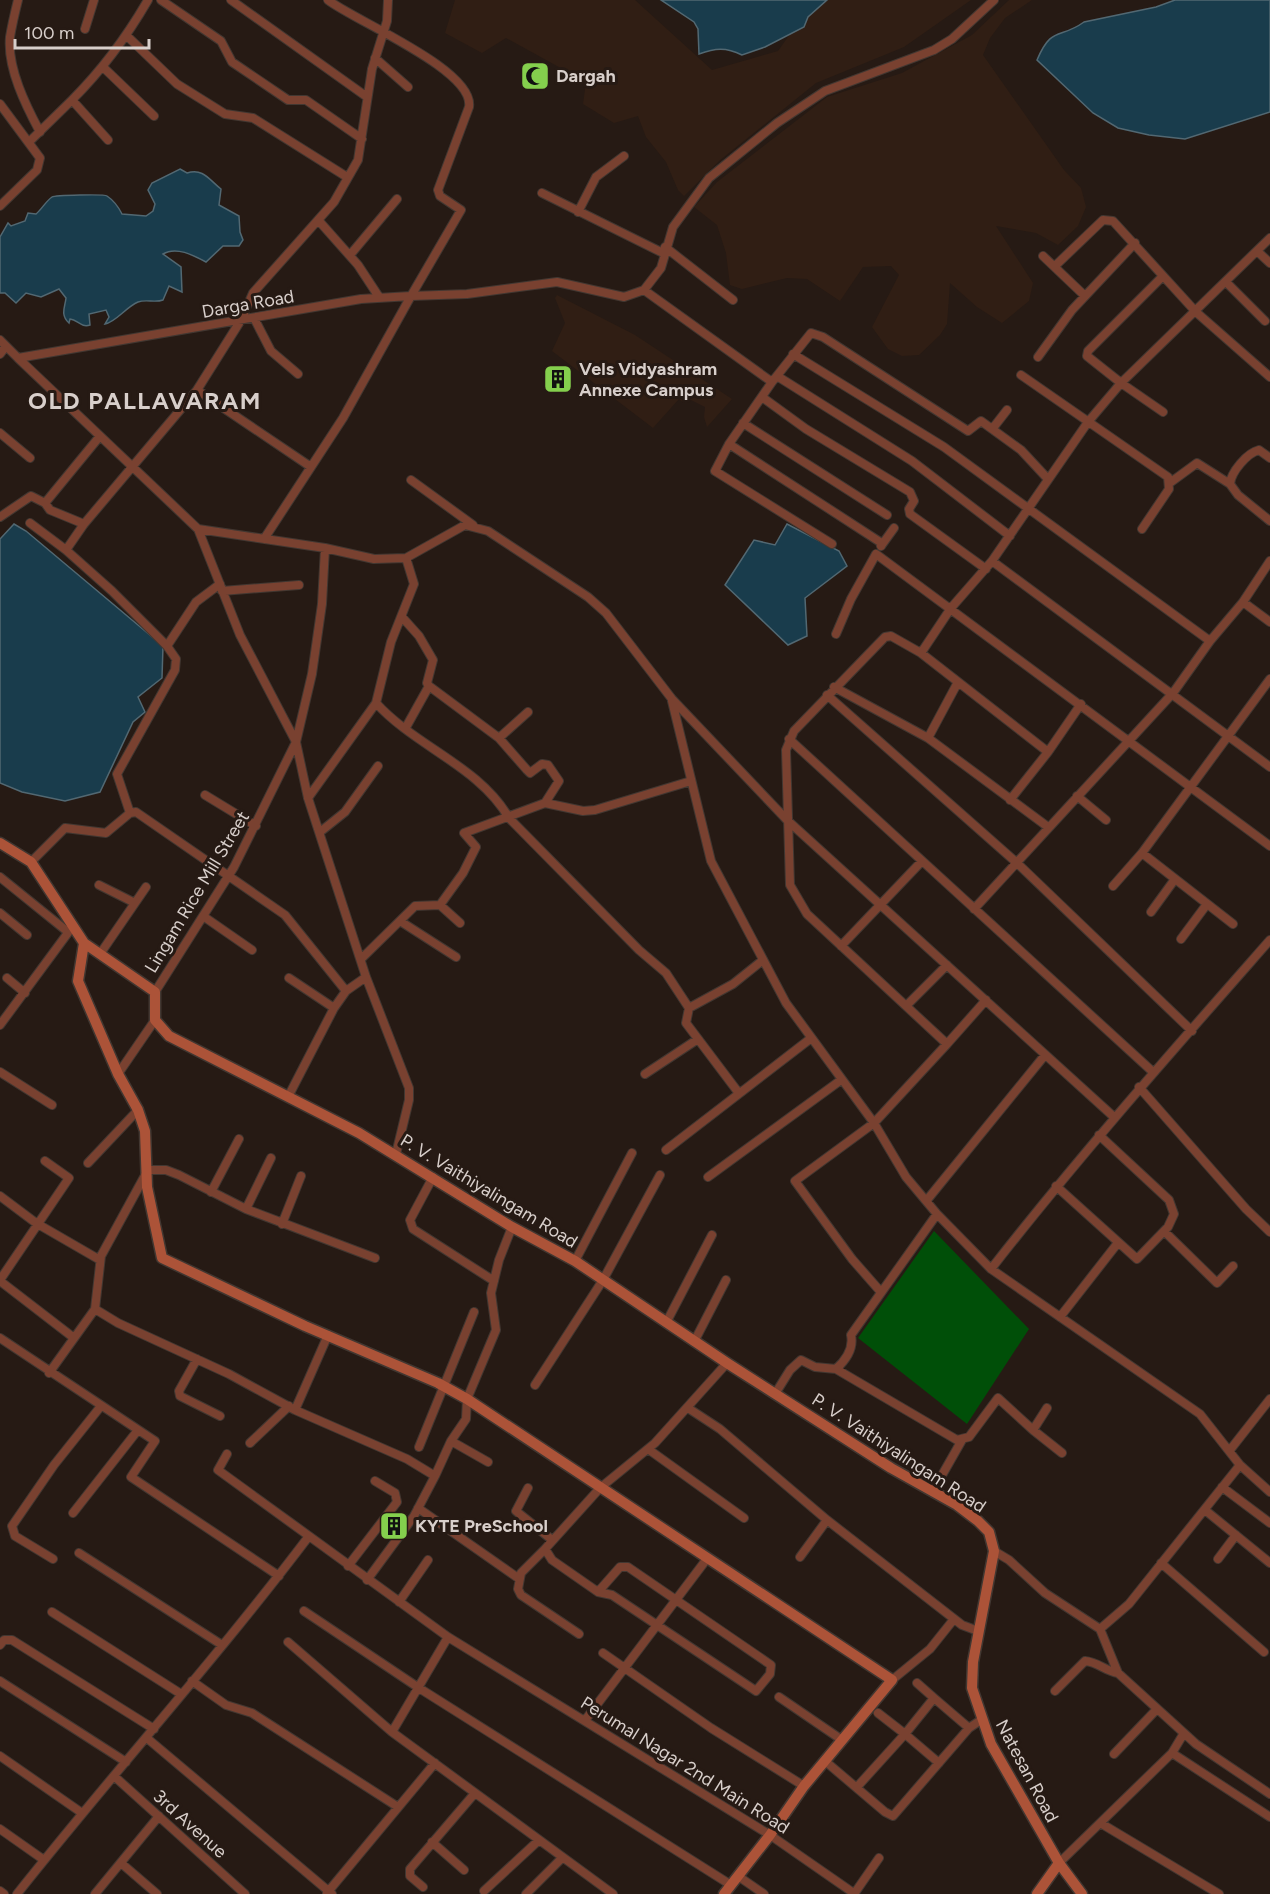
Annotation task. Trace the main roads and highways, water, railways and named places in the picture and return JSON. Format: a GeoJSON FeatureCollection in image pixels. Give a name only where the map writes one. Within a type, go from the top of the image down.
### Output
{"type":"FeatureCollection","features":[{"type":"Feature","properties":{"kind":"water"},"geometry":{"type":"Polygon","coordinates":[[[661,0],[827,0],[808,17],[804,27],[765,47],[742,55],[720,49],[699,54],[698,29],[694,22],[661,0]]]}},
{"type":"Feature","properties":{"kind":"water"},"geometry":{"type":"Polygon","coordinates":[[[1175,0],[1270,0],[1270,112],[1185,139],[1149,135],[1118,128],[1093,113],[1037,60],[1042,49],[1052,37],[1084,22],[1156,7],[1175,0]]]}},
{"type":"Feature","properties":{"kind":"water"},"geometry":{"type":"Polygon","coordinates":[[[180,169],[187,173],[202,173],[221,189],[219,205],[239,216],[243,240],[239,246],[223,246],[206,262],[179,251],[163,254],[181,267],[182,292],[169,286],[163,300],[138,302],[105,324],[109,317],[106,310],[89,314],[90,325],[87,326],[70,319],[69,323],[66,320],[64,311],[66,298],[59,289],[41,297],[26,293],[16,303],[5,293],[0,293],[0,237],[8,223],[11,226],[25,221],[28,213],[36,214],[52,197],[70,195],[107,196],[122,214],[146,216],[153,211],[155,204],[148,190],[152,183],[180,169]]]}},
{"type":"Feature","properties":{"kind":"water"},"geometry":{"type":"Polygon","coordinates":[[[14,524],[26,531],[163,646],[162,678],[138,697],[145,712],[133,722],[100,792],[65,801],[22,792],[0,783],[0,539],[14,524]]]}},
{"type":"Feature","properties":{"kind":"water"},"geometry":{"type":"Polygon","coordinates":[[[787,524],[839,551],[847,566],[805,598],[807,636],[788,645],[725,585],[754,540],[775,545],[787,524]]]}},
{"type":"Feature","properties":{"kind":"place","name":"Dargah"},"geometry":{"type":"Point","coordinates":[535,76]}},
{"type":"Feature","properties":{"kind":"place","name":"Vels Vidyashram Annexe Campus"},"geometry":{"type":"Point","coordinates":[558,379]}},
{"type":"Feature","properties":{"kind":"place","name":"KYTE PreSchool"},"geometry":{"type":"Point","coordinates":[394,1526]}},
{"type":"Feature","properties":{"kind":"district","name":"OLD PALLAVARAM"},"geometry":{"type":"Point","coordinates":[145,401]}}]}
